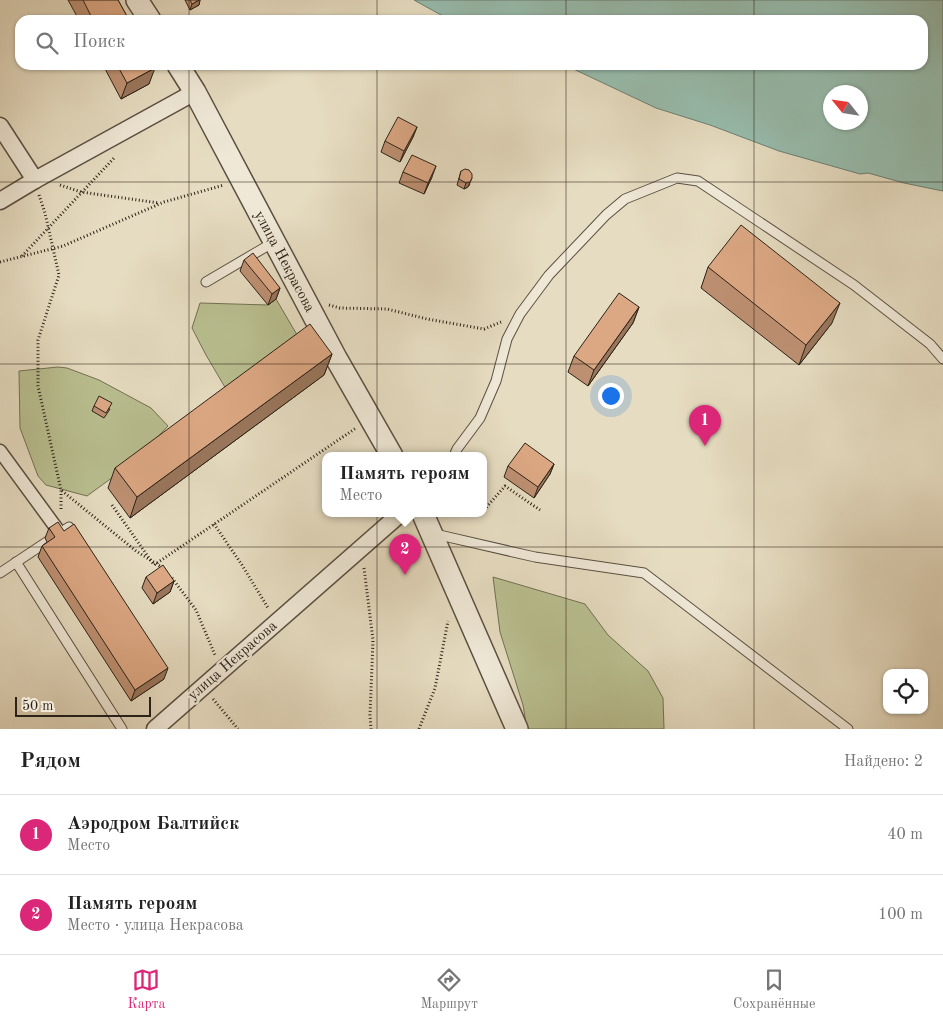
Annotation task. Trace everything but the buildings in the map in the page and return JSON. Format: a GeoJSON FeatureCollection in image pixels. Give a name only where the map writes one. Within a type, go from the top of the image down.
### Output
{"type":"FeatureCollection","features":[{"type":"Feature","properties":{"kind":"street"},"geometry":{"type":"LineString","coordinates":[[137,0],[147,15]]}},
{"type":"Feature","properties":{"kind":"street","name":"улица Некрасова"},"geometry":{"type":"LineString","coordinates":[[181,70],[195,92],[274,242],[390,452]]}},
{"type":"Feature","properties":{"kind":"street"},"geometry":{"type":"LineString","coordinates":[[0,201],[195,92]]}},
{"type":"Feature","properties":{"kind":"street"},"geometry":{"type":"LineString","coordinates":[[0,126],[35,180]]}},
{"type":"Feature","properties":{"kind":"street"},"geometry":{"type":"LineString","coordinates":[[0,451],[65,530]]}},
{"type":"Feature","properties":{"kind":"street","name":"улица Некрасова"},"geometry":{"type":"LineString","coordinates":[[155,729],[397,517]]}},
{"type":"Feature","properties":{"kind":"street"},"geometry":{"type":"LineString","coordinates":[[424,517],[516,729]]}},
{"type":"Feature","properties":{"kind":"lane"},"geometry":{"type":"LineString","coordinates":[[456,452],[480,418],[496,381],[507,339],[520,314],[549,275],[606,215],[625,199],[677,178],[698,181],[854,285],[930,344],[943,359]]}},
{"type":"Feature","properties":{"kind":"lane"},"geometry":{"type":"LineString","coordinates":[[206,282],[274,242]]}},
{"type":"Feature","properties":{"kind":"lane"},"geometry":{"type":"LineString","coordinates":[[0,573],[65,530]]}},
{"type":"Feature","properties":{"kind":"lane"},"geometry":{"type":"LineString","coordinates":[[432,533],[535,557],[644,573],[848,729]]}},
{"type":"Feature","properties":{"kind":"lane"},"geometry":{"type":"LineString","coordinates":[[16,562],[122,729]]}},
{"type":"Feature","properties":{"kind":"path"},"geometry":{"type":"LineString","coordinates":[[22,257],[120,152]]}},
{"type":"Feature","properties":{"kind":"path"},"geometry":{"type":"LineString","coordinates":[[160,203],[81,192],[61,185],[35,180],[45,213],[59,276],[38,340],[38,386],[61,490],[136,551],[164,568]]}},
{"type":"Feature","properties":{"kind":"path"},"geometry":{"type":"LineString","coordinates":[[0,262],[63,246],[160,203],[242,180]]}},
{"type":"Feature","properties":{"kind":"path"},"geometry":{"type":"LineString","coordinates":[[305,299],[340,308],[387,308],[427,319],[484,329],[520,314]]}},
{"type":"Feature","properties":{"kind":"path"},"geometry":{"type":"LineString","coordinates":[[112,505],[154,565],[343,437]]}},
{"type":"Feature","properties":{"kind":"path"},"geometry":{"type":"LineString","coordinates":[[487,507],[505,486],[540,510]]}},
{"type":"Feature","properties":{"kind":"path"},"geometry":{"type":"LineString","coordinates":[[214,524],[242,565],[276,622]]}},
{"type":"Feature","properties":{"kind":"path"},"geometry":{"type":"LineString","coordinates":[[362,547],[373,640],[371,729]]}},
{"type":"Feature","properties":{"kind":"path"},"geometry":{"type":"LineString","coordinates":[[170,576],[196,610],[222,669]]}},
{"type":"Feature","properties":{"kind":"path"},"geometry":{"type":"LineString","coordinates":[[419,729],[436,688],[455,586]]}},
{"type":"Feature","properties":{"kind":"path"},"geometry":{"type":"LineString","coordinates":[[203,686],[238,729]]}},
{"type":"Feature","properties":{"kind":"shaded area"},"geometry":{"type":"Polygon","coordinates":[[[414,0],[943,0],[943,191],[868,173],[860,174],[779,151],[710,125],[656,108],[576,70],[928,70],[928,15],[441,15],[414,0]]]}},
{"type":"Feature","properties":{"kind":"shaded area"},"geometry":{"type":"Polygon","coordinates":[[[276,299],[303,345],[226,389],[192,328],[200,303],[268,305],[276,299]]]}},
{"type":"Feature","properties":{"kind":"shaded area"},"geometry":{"type":"Polygon","coordinates":[[[58,367],[67,368],[99,380],[151,408],[168,426],[135,461],[87,496],[46,485],[38,476],[20,428],[19,371],[58,367]]]}},
{"type":"Feature","properties":{"kind":"shaded area"},"geometry":{"type":"Polygon","coordinates":[[[493,577],[585,604],[608,635],[648,671],[663,698],[664,729],[527,729],[523,705],[500,632],[493,577]]]}},
{"type":"Feature","properties":{"kind":"place","name":"Аэродром Балтийск"},"geometry":{"type":"Point","coordinates":[705,446]}},
{"type":"Feature","properties":{"kind":"place","name":"Память героям"},"geometry":{"type":"Point","coordinates":[405,575]}}]}
